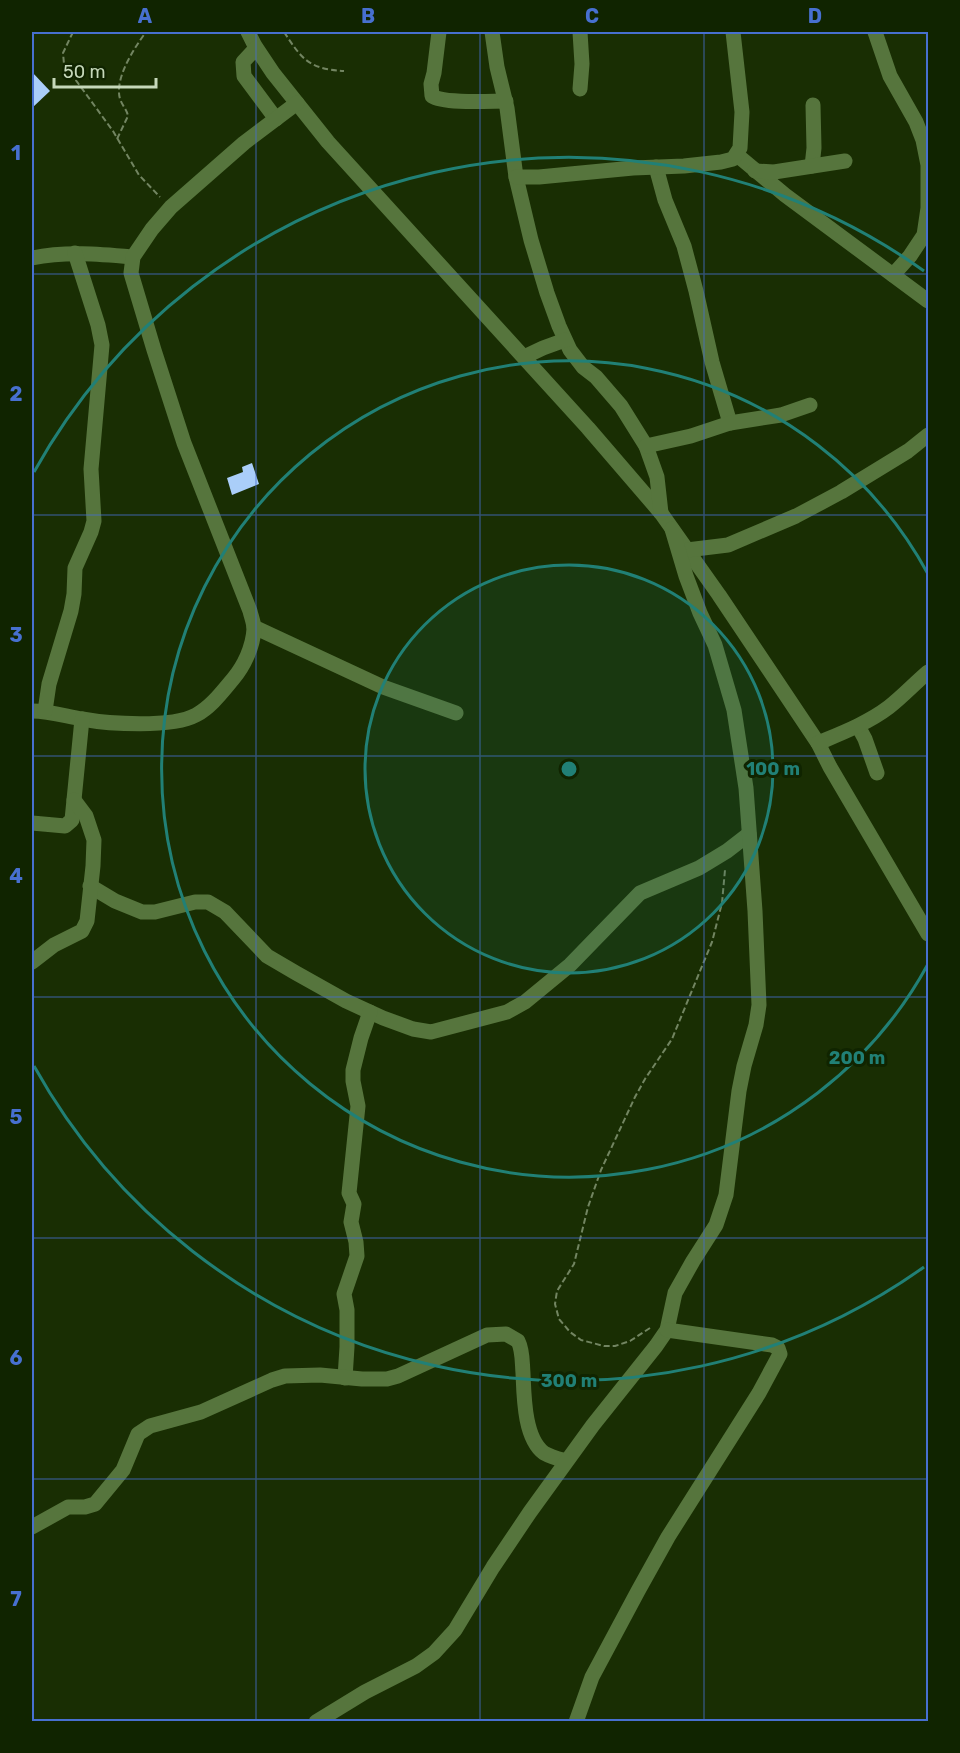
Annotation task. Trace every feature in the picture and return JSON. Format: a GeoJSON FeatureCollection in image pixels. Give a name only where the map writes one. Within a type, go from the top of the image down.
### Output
{"type":"FeatureCollection","features":[{"type":"Feature","properties":{"kind":"street"},"geometry":{"type":"LineString","coordinates":[[248,32],[256,48],[328,142],[524,357],[661,513],[818,743],[928,934]]}},
{"type":"Feature","properties":{"kind":"street"},"geometry":{"type":"LineString","coordinates":[[439,32],[431,84],[432,96],[442,100],[506,101]]}},
{"type":"Feature","properties":{"kind":"street"},"geometry":{"type":"LineString","coordinates":[[492,32],[497,68],[506,101],[516,177],[539,268],[559,326],[570,350],[583,367],[596,377],[621,406],[646,446],[657,477],[661,513]]}},
{"type":"Feature","properties":{"kind":"street"},"geometry":{"type":"LineString","coordinates":[[580,32],[582,64],[580,89]]}},
{"type":"Feature","properties":{"kind":"street"},"geometry":{"type":"LineString","coordinates":[[516,177],[721,162],[733,159],[741,148],[742,112],[733,32]]}},
{"type":"Feature","properties":{"kind":"street"},"geometry":{"type":"LineString","coordinates":[[875,32],[890,76],[916,122],[923,140],[928,165],[928,208],[924,235],[910,256],[893,274]]}},
{"type":"Feature","properties":{"kind":"street"},"geometry":{"type":"LineString","coordinates":[[256,48],[243,62],[244,76],[276,119]]}},
{"type":"Feature","properties":{"kind":"street"},"geometry":{"type":"LineString","coordinates":[[75,253],[102,345],[91,470],[94,521],[75,568],[71,611],[49,684],[38,711],[82,719],[125,723],[180,720],[197,714],[220,695],[236,675],[247,657],[254,627],[233,565],[194,470],[157,361],[131,273],[133,257],[152,229],[171,207],[244,143],[297,103]]}},
{"type":"Feature","properties":{"kind":"street"},"geometry":{"type":"LineString","coordinates":[[812,166],[813,105]]}},
{"type":"Feature","properties":{"kind":"street"},"geometry":{"type":"LineString","coordinates":[[737,155],[820,222],[928,301]]}},
{"type":"Feature","properties":{"kind":"street"},"geometry":{"type":"LineString","coordinates":[[755,171],[774,172],[845,161]]}},
{"type":"Feature","properties":{"kind":"street"},"geometry":{"type":"LineString","coordinates":[[656,167],[665,200],[684,246],[712,362],[730,423]]}},
{"type":"Feature","properties":{"kind":"street"},"geometry":{"type":"LineString","coordinates":[[32,258],[75,253],[133,257]]}},
{"type":"Feature","properties":{"kind":"street"},"geometry":{"type":"LineString","coordinates":[[524,357],[566,340]]}},
{"type":"Feature","properties":{"kind":"street"},"geometry":{"type":"LineString","coordinates":[[646,446],[691,436],[730,423],[781,414],[810,405]]}},
{"type":"Feature","properties":{"kind":"street"},"geometry":{"type":"LineString","coordinates":[[687,550],[728,545],[786,521],[841,492],[908,451],[928,435]]}},
{"type":"Feature","properties":{"kind":"street"},"geometry":{"type":"LineString","coordinates":[[316,1722],[365,1692],[416,1666],[444,1643],[466,1614],[493,1567],[566,1461],[667,1330],[675,1293],[716,1225],[726,1195],[738,1091],[756,1025],[759,1005],[746,788],[734,710],[715,645],[686,576],[672,529]]}},
{"type":"Feature","properties":{"kind":"street"},"geometry":{"type":"LineString","coordinates":[[254,627],[383,687],[456,713]]}},
{"type":"Feature","properties":{"kind":"street"},"geometry":{"type":"LineString","coordinates":[[818,743],[858,726],[888,707],[928,672]]}},
{"type":"Feature","properties":{"kind":"street"},"geometry":{"type":"LineString","coordinates":[[32,824],[65,826],[73,817],[82,719]]}},
{"type":"Feature","properties":{"kind":"street"},"geometry":{"type":"LineString","coordinates":[[858,726],[878,773]]}},
{"type":"Feature","properties":{"kind":"street"},"geometry":{"type":"LineString","coordinates":[[32,962],[43,952],[78,934],[83,929],[87,916],[94,858],[92,832],[83,810],[74,800]]}},
{"type":"Feature","properties":{"kind":"street"},"geometry":{"type":"LineString","coordinates":[[90,886],[142,912],[155,912],[195,902],[208,902],[225,912],[267,956],[346,1001],[408,1028],[431,1032],[507,1012],[525,1002],[570,965],[640,893],[699,868],[749,834]]}},
{"type":"Feature","properties":{"kind":"street"},"geometry":{"type":"LineString","coordinates":[[345,1378],[347,1347],[345,1290],[357,1256],[351,1222],[354,1205],[349,1193],[358,1106],[353,1070],[370,1012]]}},
{"type":"Feature","properties":{"kind":"street"},"geometry":{"type":"LineString","coordinates":[[576,1722],[585,1691],[668,1537],[780,1354],[778,1348],[772,1344],[667,1330]]}},
{"type":"Feature","properties":{"kind":"street"},"geometry":{"type":"LineString","coordinates":[[32,1527],[68,1507],[85,1507],[95,1504],[123,1470],[138,1434],[150,1426],[201,1412],[285,1376],[320,1375],[376,1379],[398,1376],[481,1337],[496,1334],[510,1336],[518,1341],[522,1348],[524,1402],[531,1434],[537,1445],[545,1453],[566,1461]]}},
{"type":"Feature","properties":{"kind":"path"},"geometry":{"type":"LineString","coordinates":[[73,32],[63,53],[64,64],[117,139],[139,176],[171,207]]}},
{"type":"Feature","properties":{"kind":"path"},"geometry":{"type":"LineString","coordinates":[[117,139],[128,116],[119,95],[120,86],[131,54],[146,32]]}},
{"type":"Feature","properties":{"kind":"path"},"geometry":{"type":"LineString","coordinates":[[284,32],[308,63],[317,67],[344,71]]}},
{"type":"Feature","properties":{"kind":"path"},"geometry":{"type":"LineString","coordinates":[[667,1330],[656,1326],[630,1341],[615,1346],[597,1344],[581,1340],[570,1332],[559,1319],[555,1304],[557,1291],[574,1264],[588,1208],[601,1170],[635,1097],[672,1038],[712,942],[722,903],[727,851]]}},
{"type":"Feature","properties":{"kind":"building"},"geometry":{"type":"Polygon","coordinates":[[[32,72],[50,91],[32,108],[32,72]]]}},
{"type":"Feature","properties":{"kind":"building"},"geometry":{"type":"Polygon","coordinates":[[[252,463],[259,484],[232,495],[227,478],[243,472],[242,467],[252,463]]]}}]}
